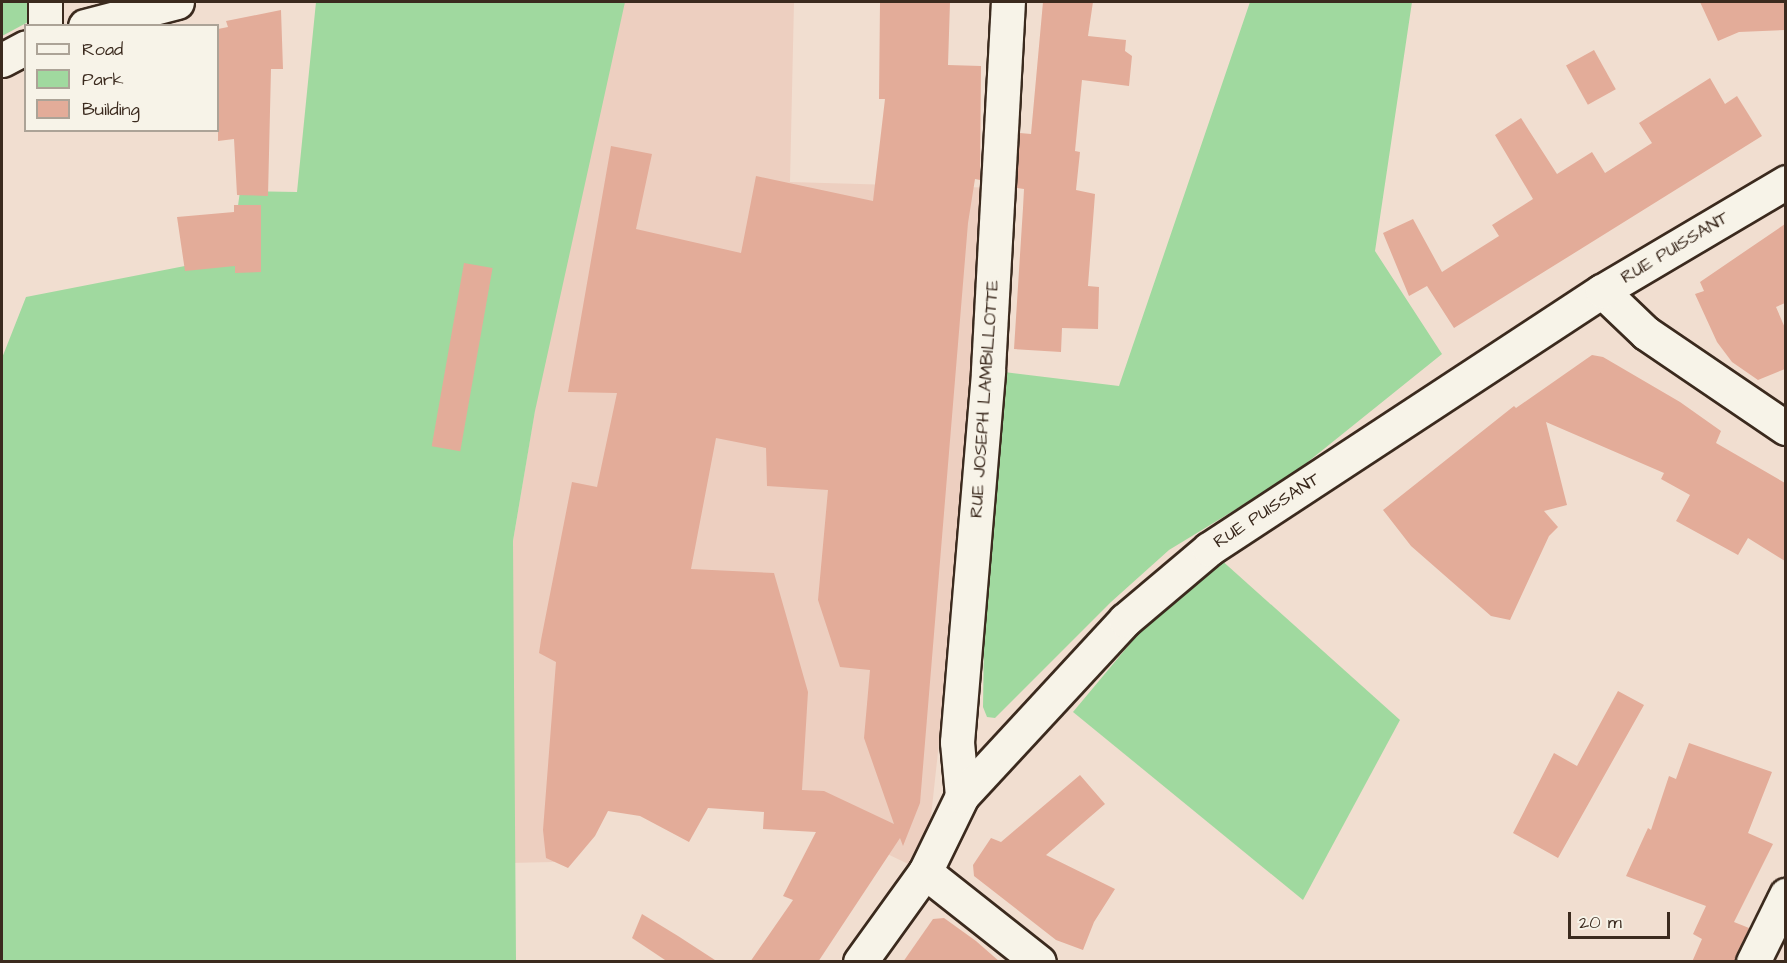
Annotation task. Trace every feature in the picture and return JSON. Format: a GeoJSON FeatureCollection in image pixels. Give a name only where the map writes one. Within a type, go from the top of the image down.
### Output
{"type":"FeatureCollection","features":[{"type":"Feature","properties":{"kind":"street"},"geometry":{"type":"LineString","coordinates":[[45,2],[45,24]]}},
{"type":"Feature","properties":{"kind":"street"},"geometry":{"type":"LineString","coordinates":[[93,24],[177,2]]}},
{"type":"Feature","properties":{"kind":"street","name":"RUE JOSEPH LAMBILLOTTE"},"geometry":{"type":"LineString","coordinates":[[962,796],[957,742],[988,370],[1008,2]]}},
{"type":"Feature","properties":{"kind":"street"},"geometry":{"type":"LineString","coordinates":[[2,60],[24,48]]}},
{"type":"Feature","properties":{"kind":"street","name":"RUE PUISSANT"},"geometry":{"type":"LineString","coordinates":[[860,962],[925,872],[962,796],[1125,620],[1209,549],[1602,291],[1785,182]]}},
{"type":"Feature","properties":{"kind":"street"},"geometry":{"type":"LineString","coordinates":[[1602,291],[1646,333],[1785,428]]}},
{"type":"Feature","properties":{"kind":"street"},"geometry":{"type":"LineString","coordinates":[[925,872],[1039,962]]}},
{"type":"Feature","properties":{"kind":"street"},"geometry":{"type":"LineString","coordinates":[[1753,962],[1785,895]]}},
{"type":"Feature","properties":{"kind":"shaded area"},"geometry":{"type":"Polygon","coordinates":[[[622,2],[794,2],[790,182],[999,188],[925,872],[789,807],[586,806],[554,862],[509,863],[513,541],[576,166],[622,2]]]}},
{"type":"Feature","properties":{"kind":"green space"},"geometry":{"type":"Polygon","coordinates":[[[2,2],[44,2],[45,13],[2,36],[2,2]]]}},
{"type":"Feature","properties":{"kind":"green space"},"geometry":{"type":"Polygon","coordinates":[[[316,2],[625,2],[535,411],[513,541],[516,961],[2,961],[2,358],[26,297],[231,257],[240,191],[297,192],[316,2]]]}},
{"type":"Feature","properties":{"kind":"green space"},"geometry":{"type":"Polygon","coordinates":[[[1250,2],[1412,2],[1375,251],[1442,354],[1289,477],[1169,550],[1111,602],[995,718],[987,717],[983,707],[988,370],[1119,386],[1250,2]]]}},
{"type":"Feature","properties":{"kind":"green space"},"geometry":{"type":"Polygon","coordinates":[[[1209,549],[1400,720],[1303,900],[1073,712],[1209,549]]]}},
{"type":"Feature","properties":{"kind":"building"},"geometry":{"type":"Polygon","coordinates":[[[880,2],[950,2],[948,65],[981,66],[980,180],[975,179],[968,223],[920,803],[903,846],[900,838],[818,962],[750,962],[793,900],[783,896],[816,832],[763,829],[764,812],[708,808],[689,842],[640,816],[608,811],[595,836],[568,868],[546,858],[543,830],[556,662],[539,653],[572,482],[597,487],[617,393],[568,392],[611,146],[652,154],[636,229],[741,253],[756,176],[873,201],[885,99],[879,99],[880,2]],[[716,438],[691,569],[774,573],[808,692],[802,790],[824,791],[894,824],[864,738],[870,670],[840,667],[818,600],[828,490],[767,486],[766,448],[716,438]]]}},
{"type":"Feature","properties":{"kind":"building"},"geometry":{"type":"Polygon","coordinates":[[[1043,2],[1093,2],[1088,36],[1126,40],[1125,51],[1132,56],[1129,86],[1082,80],[1075,151],[1080,152],[1076,190],[1095,194],[1088,286],[1099,287],[1098,329],[1062,328],[1061,352],[1014,349],[1024,189],[1017,188],[1020,133],[1031,134],[1043,2]]]}},
{"type":"Feature","properties":{"kind":"building"},"geometry":{"type":"Polygon","coordinates":[[[1700,2],[1785,2],[1785,30],[1739,32],[1718,41],[1700,2]]]}},
{"type":"Feature","properties":{"kind":"building"},"geometry":{"type":"Polygon","coordinates":[[[281,10],[283,69],[271,69],[268,196],[237,195],[234,139],[218,141],[219,29],[228,27],[226,21],[281,10]]]}},
{"type":"Feature","properties":{"kind":"building"},"geometry":{"type":"Polygon","coordinates":[[[1594,50],[1616,89],[1588,105],[1566,66],[1594,50]]]}},
{"type":"Feature","properties":{"kind":"building"},"geometry":{"type":"Polygon","coordinates":[[[1710,78],[1725,104],[1737,96],[1762,136],[1454,328],[1427,286],[1409,296],[1383,233],[1413,219],[1442,272],[1499,236],[1492,225],[1533,199],[1495,135],[1521,118],[1557,174],[1592,152],[1605,173],[1652,143],[1639,123],[1710,78]]]}},
{"type":"Feature","properties":{"kind":"building"},"geometry":{"type":"Polygon","coordinates":[[[234,205],[261,205],[261,272],[235,273],[235,266],[185,271],[177,217],[234,212],[234,205]]]}},
{"type":"Feature","properties":{"kind":"building"},"geometry":{"type":"Polygon","coordinates":[[[1785,224],[1785,303],[1776,307],[1785,328],[1785,369],[1758,380],[1732,362],[1717,342],[1695,294],[1704,291],[1700,282],[1785,224]]]}},
{"type":"Feature","properties":{"kind":"building"},"geometry":{"type":"Polygon","coordinates":[[[464,263],[493,268],[460,451],[432,446],[464,263]]]}},
{"type":"Feature","properties":{"kind":"building"},"geometry":{"type":"Polygon","coordinates":[[[1592,355],[1603,357],[1680,402],[1721,431],[1716,443],[1785,483],[1785,561],[1748,538],[1738,555],[1676,521],[1690,495],[1661,479],[1664,473],[1546,422],[1567,505],[1544,511],[1558,527],[1549,536],[1510,620],[1491,616],[1411,546],[1383,510],[1514,406],[1516,408],[1592,355]]]}},
{"type":"Feature","properties":{"kind":"building"},"geometry":{"type":"Polygon","coordinates":[[[1618,691],[1644,705],[1558,858],[1513,833],[1554,753],[1577,766],[1618,691]]]}},
{"type":"Feature","properties":{"kind":"building"},"geometry":{"type":"Polygon","coordinates":[[[1689,743],[1772,772],[1748,833],[1773,844],[1734,922],[1749,928],[1735,962],[1692,962],[1702,939],[1693,934],[1706,906],[1626,876],[1648,828],[1651,830],[1669,776],[1676,779],[1689,743]]]}},
{"type":"Feature","properties":{"kind":"building"},"geometry":{"type":"Polygon","coordinates":[[[1080,775],[1105,804],[1046,855],[1115,889],[1094,922],[1083,950],[1056,940],[974,876],[973,865],[991,838],[1001,842],[1080,775]]]}},
{"type":"Feature","properties":{"kind":"building"},"geometry":{"type":"Polygon","coordinates":[[[642,914],[718,962],[668,962],[632,938],[642,914]]]}},
{"type":"Feature","properties":{"kind":"building"},"geometry":{"type":"Polygon","coordinates":[[[944,918],[1000,962],[903,962],[933,919],[944,918]]]}}]}
